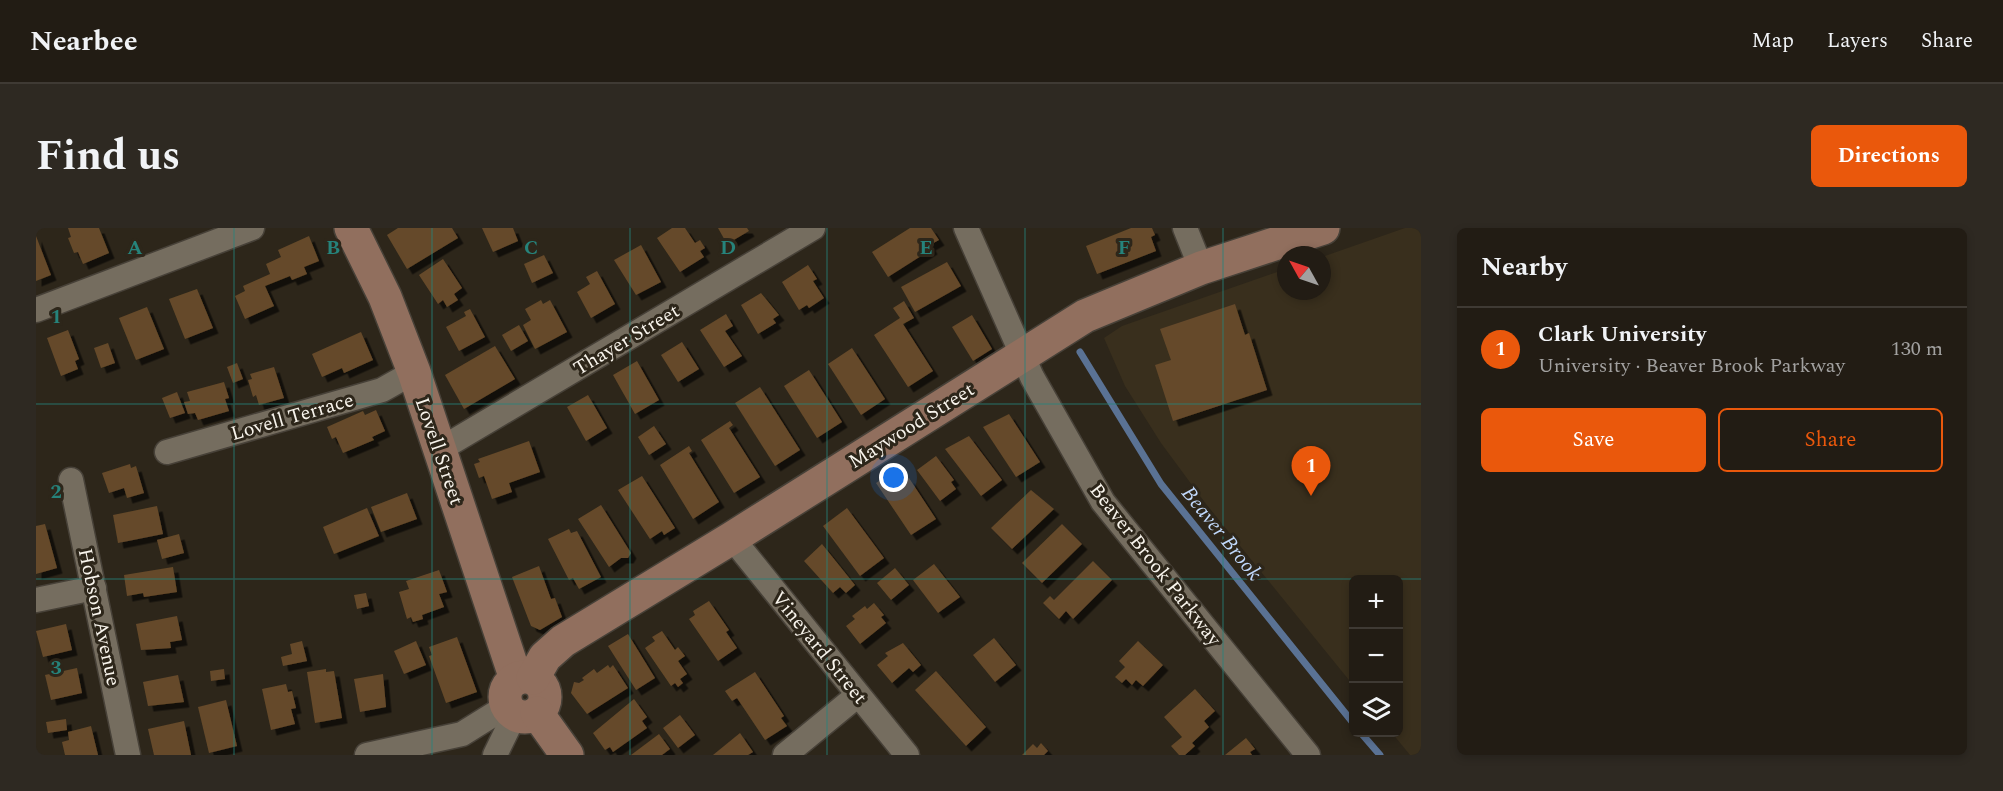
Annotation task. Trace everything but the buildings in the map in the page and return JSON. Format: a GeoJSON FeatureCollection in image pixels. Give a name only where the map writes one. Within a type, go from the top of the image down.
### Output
{"type":"FeatureCollection","features":[{"type":"Feature","properties":{"kind":"street"},"geometry":{"type":"LineString","coordinates":[[36,310],[252,228]]}},
{"type":"Feature","properties":{"kind":"street","name":"Lovell Street"},"geometry":{"type":"LineString","coordinates":[[351,228],[386,297],[414,372],[522,698],[567,755]]}},
{"type":"Feature","properties":{"kind":"street","name":"Thayer Street"},"geometry":{"type":"LineString","coordinates":[[439,450],[813,228]]}},
{"type":"Feature","properties":{"kind":"street","name":"Beaver Brook Parkway"},"geometry":{"type":"LineString","coordinates":[[966,228],[1021,356],[1104,502],[1308,755]]}},
{"type":"Feature","properties":{"kind":"street"},"geometry":{"type":"LineString","coordinates":[[1185,228],[1201,268]]}},
{"type":"Feature","properties":{"kind":"street","name":"Maywood Street"},"geometry":{"type":"LineString","coordinates":[[522,698],[545,657],[563,641],[732,538],[1084,316],[1201,268],[1323,228]]}},
{"type":"Feature","properties":{"kind":"street","name":"Lovell Terrace"},"geometry":{"type":"LineString","coordinates":[[167,452],[382,390],[414,372]]}},
{"type":"Feature","properties":{"kind":"street","name":"Hobson Avenue"},"geometry":{"type":"LineString","coordinates":[[71,480],[128,755]]}},
{"type":"Feature","properties":{"kind":"street","name":"Vineyard Street"},"geometry":{"type":"LineString","coordinates":[[732,538],[907,755]]}},
{"type":"Feature","properties":{"kind":"street"},"geometry":{"type":"LineString","coordinates":[[36,600],[94,588]]}},
{"type":"Feature","properties":{"kind":"street"},"geometry":{"type":"LineString","coordinates":[[785,755],[858,695]]}},
{"type":"Feature","properties":{"kind":"street"},"geometry":{"type":"LineString","coordinates":[[367,755],[462,734],[522,698]]}},
{"type":"Feature","properties":{"kind":"street"},"geometry":{"type":"LineString","coordinates":[[495,755],[522,698]]}},
{"type":"Feature","properties":{"kind":"shaded area"},"geometry":{"type":"Polygon","coordinates":[[[1405,228],[1421,228],[1421,755],[1410,755],[1395,737],[1403,737],[1403,575],[1349,575],[1349,680],[1206,504],[1161,443],[1125,386],[1104,338],[1122,326],[1277,272],[1277,300],[1331,300],[1331,254],[1405,228]]]}},
{"type":"Feature","properties":{"kind":"waterway","name":"Beaver Brook"},"geometry":{"type":"LineString","coordinates":[[1080,352],[1161,484],[1349,718]]}},
{"type":"Feature","properties":{"kind":"waterway","name":"Beaver Brook"},"geometry":{"type":"LineString","coordinates":[[1364,737],[1380,755]]}},
{"type":"Feature","properties":{"kind":"place","name":"Clark University"},"geometry":{"type":"Point","coordinates":[1311,496]}}]}
